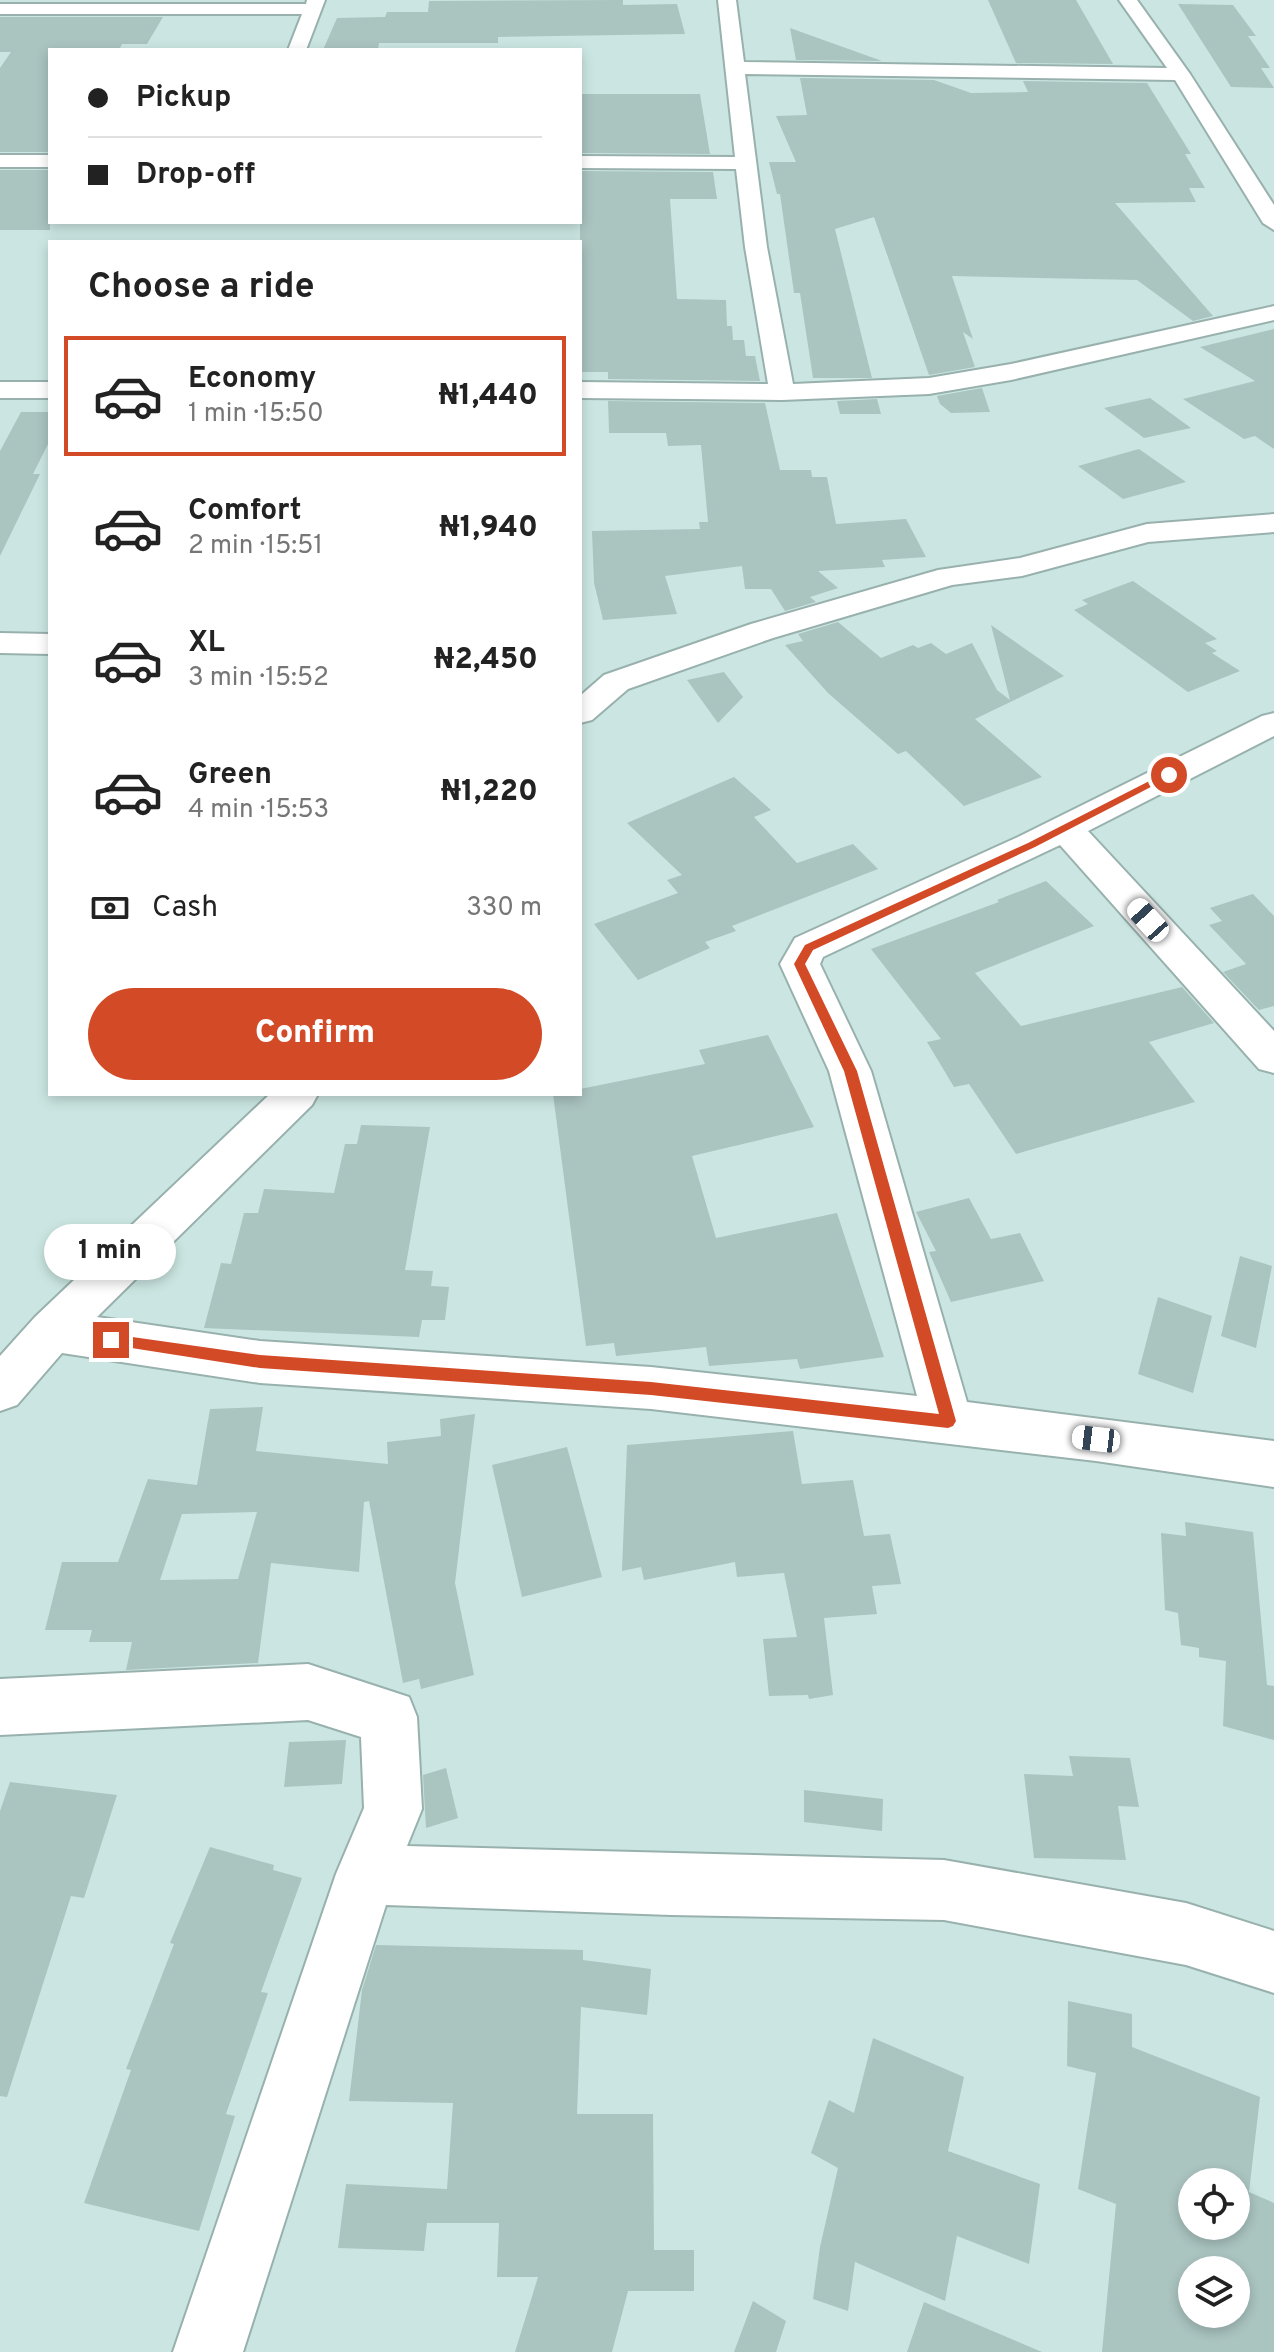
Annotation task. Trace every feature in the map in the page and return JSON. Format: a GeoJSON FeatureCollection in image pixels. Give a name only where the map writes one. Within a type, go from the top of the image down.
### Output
{"type":"FeatureCollection","features":[{"type":"Feature","properties":{"kind":"street"},"geometry":{"type":"LineString","coordinates":[[727,0],[756,247],[782,392]]}},
{"type":"Feature","properties":{"kind":"street"},"geometry":{"type":"LineString","coordinates":[[1128,0],[1181,74],[1274,223]]}},
{"type":"Feature","properties":{"kind":"street"},"geometry":{"type":"LineString","coordinates":[[0,9],[314,5],[298,48]]}},
{"type":"Feature","properties":{"kind":"street"},"geometry":{"type":"LineString","coordinates":[[736,68],[1181,74]]}},
{"type":"Feature","properties":{"kind":"street"},"geometry":{"type":"LineString","coordinates":[[0,161],[48,161]]}},
{"type":"Feature","properties":{"kind":"street"},"geometry":{"type":"LineString","coordinates":[[582,162],[748,163]]}},
{"type":"Feature","properties":{"kind":"street"},"geometry":{"type":"LineString","coordinates":[[582,390],[782,392],[929,386],[1011,372],[1274,313]]}},
{"type":"Feature","properties":{"kind":"street"},"geometry":{"type":"LineString","coordinates":[[0,390],[48,390]]}},
{"type":"Feature","properties":{"kind":"street"},"geometry":{"type":"LineString","coordinates":[[582,711],[616,682],[762,631],[949,576],[1022,567],[1147,533],[1274,523]]}},
{"type":"Feature","properties":{"kind":"street"},"geometry":{"type":"LineString","coordinates":[[0,643],[48,644]]}},
{"type":"Feature","properties":{"kind":"street"},"geometry":{"type":"LineString","coordinates":[[948,1421],[850,1071],[800,964],[809,948],[1274,723]]}},
{"type":"Feature","properties":{"kind":"street"},"geometry":{"type":"LineString","coordinates":[[1064,827],[1274,1058]]}},
{"type":"Feature","properties":{"kind":"street"},"geometry":{"type":"LineString","coordinates":[[0,1390],[52,1331],[295,1096]]}},
{"type":"Feature","properties":{"kind":"street"},"geometry":{"type":"LineString","coordinates":[[52,1331],[260,1362],[651,1388],[948,1421],[1274,1464]]}},
{"type":"Feature","properties":{"kind":"street"},"geometry":{"type":"LineString","coordinates":[[0,1707],[308,1692],[389,1717],[393,1809],[366,1874],[208,2352]]}},
{"type":"Feature","properties":{"kind":"street"},"geometry":{"type":"LineString","coordinates":[[366,1874],[671,1885],[944,1890],[1186,1934],[1274,1962]]}},
{"type":"Feature","properties":{"kind":"building"},"geometry":{"type":"Polygon","coordinates":[[[623,0],[623,5],[677,4],[685,34],[498,37],[498,43],[379,43],[378,48],[324,48],[337,18],[385,17],[387,12],[428,12],[429,1],[623,0]]]}},
{"type":"Feature","properties":{"kind":"building"},"geometry":{"type":"Polygon","coordinates":[[[988,0],[1076,0],[1113,64],[1016,63],[988,0]]]}},
{"type":"Feature","properties":{"kind":"building"},"geometry":{"type":"Polygon","coordinates":[[[1178,4],[1233,5],[1256,36],[1248,36],[1270,68],[1261,68],[1274,88],[1231,87],[1178,4]]]}},
{"type":"Feature","properties":{"kind":"building"},"geometry":{"type":"Polygon","coordinates":[[[0,17],[163,17],[147,44],[122,44],[120,48],[48,48],[48,152],[0,152],[0,68],[11,52],[0,52],[0,17]]]}},
{"type":"Feature","properties":{"kind":"building"},"geometry":{"type":"Polygon","coordinates":[[[790,28],[882,61],[796,60],[790,28]]]}},
{"type":"Feature","properties":{"kind":"building"},"geometry":{"type":"Polygon","coordinates":[[[800,78],[934,80],[971,93],[1028,92],[1023,81],[1147,83],[1191,154],[1185,154],[1205,188],[1189,188],[1196,202],[1115,203],[1213,316],[1193,321],[1137,280],[952,276],[973,339],[963,332],[975,367],[929,375],[874,217],[835,229],[872,378],[813,378],[800,293],[794,293],[780,194],[777,194],[769,162],[796,162],[776,116],[807,115],[800,78]]]}},
{"type":"Feature","properties":{"kind":"building"},"geometry":{"type":"Polygon","coordinates":[[[582,94],[700,94],[710,154],[582,153],[582,94]]]}},
{"type":"Feature","properties":{"kind":"building"},"geometry":{"type":"Polygon","coordinates":[[[0,170],[48,170],[50,230],[0,230],[0,170]]]}},
{"type":"Feature","properties":{"kind":"building"},"geometry":{"type":"Polygon","coordinates":[[[582,171],[713,172],[717,199],[670,199],[677,299],[726,300],[727,326],[732,326],[733,340],[744,340],[746,356],[755,356],[760,381],[608,379],[608,372],[582,372],[582,171]]]}},
{"type":"Feature","properties":{"kind":"building"},"geometry":{"type":"Polygon","coordinates":[[[1274,329],[1274,449],[1255,436],[1244,439],[1183,399],[1255,381],[1200,347],[1274,329]]]}},
{"type":"Feature","properties":{"kind":"building"},"geometry":{"type":"Polygon","coordinates":[[[982,388],[990,412],[951,413],[940,404],[937,396],[982,388]]]}},
{"type":"Feature","properties":{"kind":"building"},"geometry":{"type":"Polygon","coordinates":[[[1150,398],[1191,428],[1144,438],[1104,408],[1150,398]]]}},
{"type":"Feature","properties":{"kind":"building"},"geometry":{"type":"Polygon","coordinates":[[[877,399],[881,414],[840,414],[837,401],[877,399]]]}},
{"type":"Feature","properties":{"kind":"building"},"geometry":{"type":"Polygon","coordinates":[[[608,401],[765,403],[780,470],[811,470],[812,477],[827,477],[836,524],[906,519],[926,557],[882,560],[885,567],[818,571],[838,588],[810,597],[816,602],[785,611],[771,589],[745,589],[742,566],[665,576],[677,614],[603,620],[594,583],[592,531],[700,529],[699,522],[708,522],[701,445],[668,446],[666,433],[609,433],[608,401]]]}},
{"type":"Feature","properties":{"kind":"building"},"geometry":{"type":"Polygon","coordinates":[[[21,412],[48,412],[48,444],[33,474],[40,474],[0,556],[0,451],[21,412]]]}},
{"type":"Feature","properties":{"kind":"building"},"geometry":{"type":"Polygon","coordinates":[[[1139,449],[1186,482],[1123,499],[1078,466],[1139,449]]]}},
{"type":"Feature","properties":{"kind":"building"},"geometry":{"type":"Polygon","coordinates":[[[1133,581],[1217,639],[1205,643],[1217,651],[1212,653],[1240,671],[1188,692],[1074,610],[1088,604],[1082,600],[1133,581]]]}},
{"type":"Feature","properties":{"kind":"building"},"geometry":{"type":"Polygon","coordinates":[[[838,622],[881,658],[913,645],[918,648],[931,643],[946,654],[972,643],[997,690],[1010,700],[991,625],[1064,676],[975,719],[1042,777],[964,806],[906,751],[898,754],[828,693],[785,645],[803,641],[798,634],[838,622]]]}},
{"type":"Feature","properties":{"kind":"building"},"geometry":{"type":"Polygon","coordinates":[[[724,672],[743,697],[718,723],[687,680],[724,672]]]}},
{"type":"Feature","properties":{"kind":"building"},"geometry":{"type":"Polygon","coordinates":[[[734,777],[771,810],[754,817],[797,863],[853,844],[878,869],[732,926],[736,931],[705,942],[710,948],[638,980],[594,924],[678,893],[667,880],[682,875],[627,823],[734,777]]]}},
{"type":"Feature","properties":{"kind":"building"},"geometry":{"type":"Polygon","coordinates":[[[1046,881],[1094,926],[975,973],[1021,1026],[1182,987],[1214,1023],[1149,1042],[1195,1102],[1016,1154],[969,1084],[954,1087],[927,1042],[941,1039],[871,949],[999,902],[997,900],[1046,881]]]}},
{"type":"Feature","properties":{"kind":"building"},"geometry":{"type":"Polygon","coordinates":[[[1253,894],[1274,916],[1274,1006],[1259,1010],[1223,972],[1246,964],[1209,925],[1222,921],[1210,908],[1253,894]]]}},
{"type":"Feature","properties":{"kind":"building"},"geometry":{"type":"Polygon","coordinates":[[[768,1035],[814,1127],[692,1156],[716,1238],[837,1213],[884,1357],[800,1369],[797,1359],[709,1366],[706,1347],[616,1356],[614,1343],[586,1346],[553,1096],[582,1096],[582,1089],[705,1064],[699,1050],[768,1035]]]}},
{"type":"Feature","properties":{"kind":"building"},"geometry":{"type":"Polygon","coordinates":[[[361,1125],[430,1127],[405,1270],[433,1271],[431,1286],[449,1287],[445,1320],[422,1320],[419,1337],[204,1328],[221,1263],[231,1264],[244,1213],[258,1213],[264,1189],[334,1193],[345,1144],[357,1144],[361,1125]]]}},
{"type":"Feature","properties":{"kind":"building"},"geometry":{"type":"Polygon","coordinates":[[[969,1198],[991,1239],[1020,1233],[1044,1281],[951,1302],[929,1252],[936,1251],[916,1212],[969,1198]]]}},
{"type":"Feature","properties":{"kind":"building"},"geometry":{"type":"Polygon","coordinates":[[[1240,1256],[1272,1266],[1256,1348],[1221,1336],[1240,1256]]]}},
{"type":"Feature","properties":{"kind":"building"},"geometry":{"type":"Polygon","coordinates":[[[1158,1297],[1212,1316],[1193,1393],[1138,1374],[1158,1297]]]}},
{"type":"Feature","properties":{"kind":"building"},"geometry":{"type":"Polygon","coordinates":[[[263,1407],[256,1451],[388,1464],[387,1442],[441,1436],[440,1419],[475,1414],[455,1583],[474,1675],[421,1689],[419,1679],[403,1683],[369,1501],[364,1502],[359,1572],[271,1563],[258,1663],[126,1670],[132,1642],[89,1642],[92,1630],[45,1630],[62,1562],[118,1562],[148,1479],[197,1485],[210,1409],[263,1407]],[[257,1512],[182,1514],[160,1580],[238,1579],[257,1512]]]}},
{"type":"Feature","properties":{"kind":"building"},"geometry":{"type":"Polygon","coordinates":[[[793,1431],[802,1484],[853,1480],[864,1536],[890,1534],[901,1584],[872,1586],[877,1614],[824,1618],[833,1695],[809,1699],[808,1695],[769,1696],[763,1639],[797,1637],[784,1573],[737,1577],[735,1562],[644,1580],[641,1567],[622,1571],[627,1445],[793,1431]]]}},
{"type":"Feature","properties":{"kind":"building"},"geometry":{"type":"Polygon","coordinates":[[[567,1447],[602,1577],[522,1597],[492,1465],[567,1447]]]}},
{"type":"Feature","properties":{"kind":"building"},"geometry":{"type":"Polygon","coordinates":[[[1185,1522],[1253,1532],[1267,1685],[1274,1686],[1274,1740],[1223,1726],[1226,1661],[1199,1657],[1199,1648],[1181,1645],[1178,1613],[1165,1610],[1161,1533],[1186,1536],[1185,1522]]]}},
{"type":"Feature","properties":{"kind":"building"},"geometry":{"type":"Polygon","coordinates":[[[346,1740],[342,1784],[284,1787],[289,1742],[346,1740]]]}},
{"type":"Feature","properties":{"kind":"building"},"geometry":{"type":"Polygon","coordinates":[[[1069,1756],[1130,1758],[1139,1807],[1118,1806],[1126,1860],[1034,1858],[1024,1774],[1073,1776],[1069,1756]]]}},
{"type":"Feature","properties":{"kind":"building"},"geometry":{"type":"Polygon","coordinates":[[[446,1768],[458,1818],[426,1828],[423,1775],[446,1768]]]}},
{"type":"Feature","properties":{"kind":"building"},"geometry":{"type":"Polygon","coordinates":[[[10,1782],[117,1795],[84,1898],[71,1896],[7,2097],[0,2096],[0,1811],[10,1782]]]}},
{"type":"Feature","properties":{"kind":"building"},"geometry":{"type":"Polygon","coordinates":[[[804,1790],[883,1799],[882,1831],[804,1822],[804,1790]]]}},
{"type":"Feature","properties":{"kind":"building"},"geometry":{"type":"Polygon","coordinates":[[[210,1847],[274,1865],[273,1870],[302,1878],[261,1992],[268,1993],[226,2114],[235,2116],[199,2231],[84,2203],[131,2070],[126,2069],[174,1944],[170,1943],[210,1847]]]}},
{"type":"Feature","properties":{"kind":"building"},"geometry":{"type":"Polygon","coordinates":[[[376,1945],[583,1950],[583,1960],[651,1969],[647,2015],[581,2007],[577,2114],[653,2114],[654,2250],[694,2250],[694,2291],[628,2291],[612,2352],[515,2352],[538,2277],[497,2277],[499,2223],[427,2223],[424,2251],[338,2248],[346,2184],[447,2189],[453,2103],[349,2101],[362,1990],[376,1945]]]}},
{"type":"Feature","properties":{"kind":"building"},"geometry":{"type":"Polygon","coordinates":[[[1068,2001],[1132,2014],[1132,2047],[1260,2097],[1250,2183],[1250,2168],[1178,2168],[1178,2240],[1250,2240],[1250,2192],[1274,2203],[1274,2352],[1102,2352],[1116,2204],[1078,2189],[1096,2073],[1067,2066],[1068,2001]]]}},
{"type":"Feature","properties":{"kind":"building"},"geometry":{"type":"Polygon","coordinates":[[[873,2038],[964,2077],[948,2151],[1040,2184],[1029,2264],[957,2236],[945,2301],[855,2262],[848,2311],[813,2299],[820,2247],[838,2168],[811,2153],[829,2100],[854,2113],[873,2038]]]}},
{"type":"Feature","properties":{"kind":"building"},"geometry":{"type":"Polygon","coordinates":[[[753,2301],[786,2321],[776,2352],[734,2352],[753,2301]]]}},
{"type":"Feature","properties":{"kind":"building"},"geometry":{"type":"Polygon","coordinates":[[[924,2302],[1042,2352],[907,2352],[924,2302]]]}},
{"type":"Feature","properties":{"kind":"route"},"geometry":{"type":"LineString","coordinates":[[111,1340],[260,1362],[651,1388],[948,1421],[850,1071],[800,964],[809,948],[1031,845],[1169,775]]}}]}
